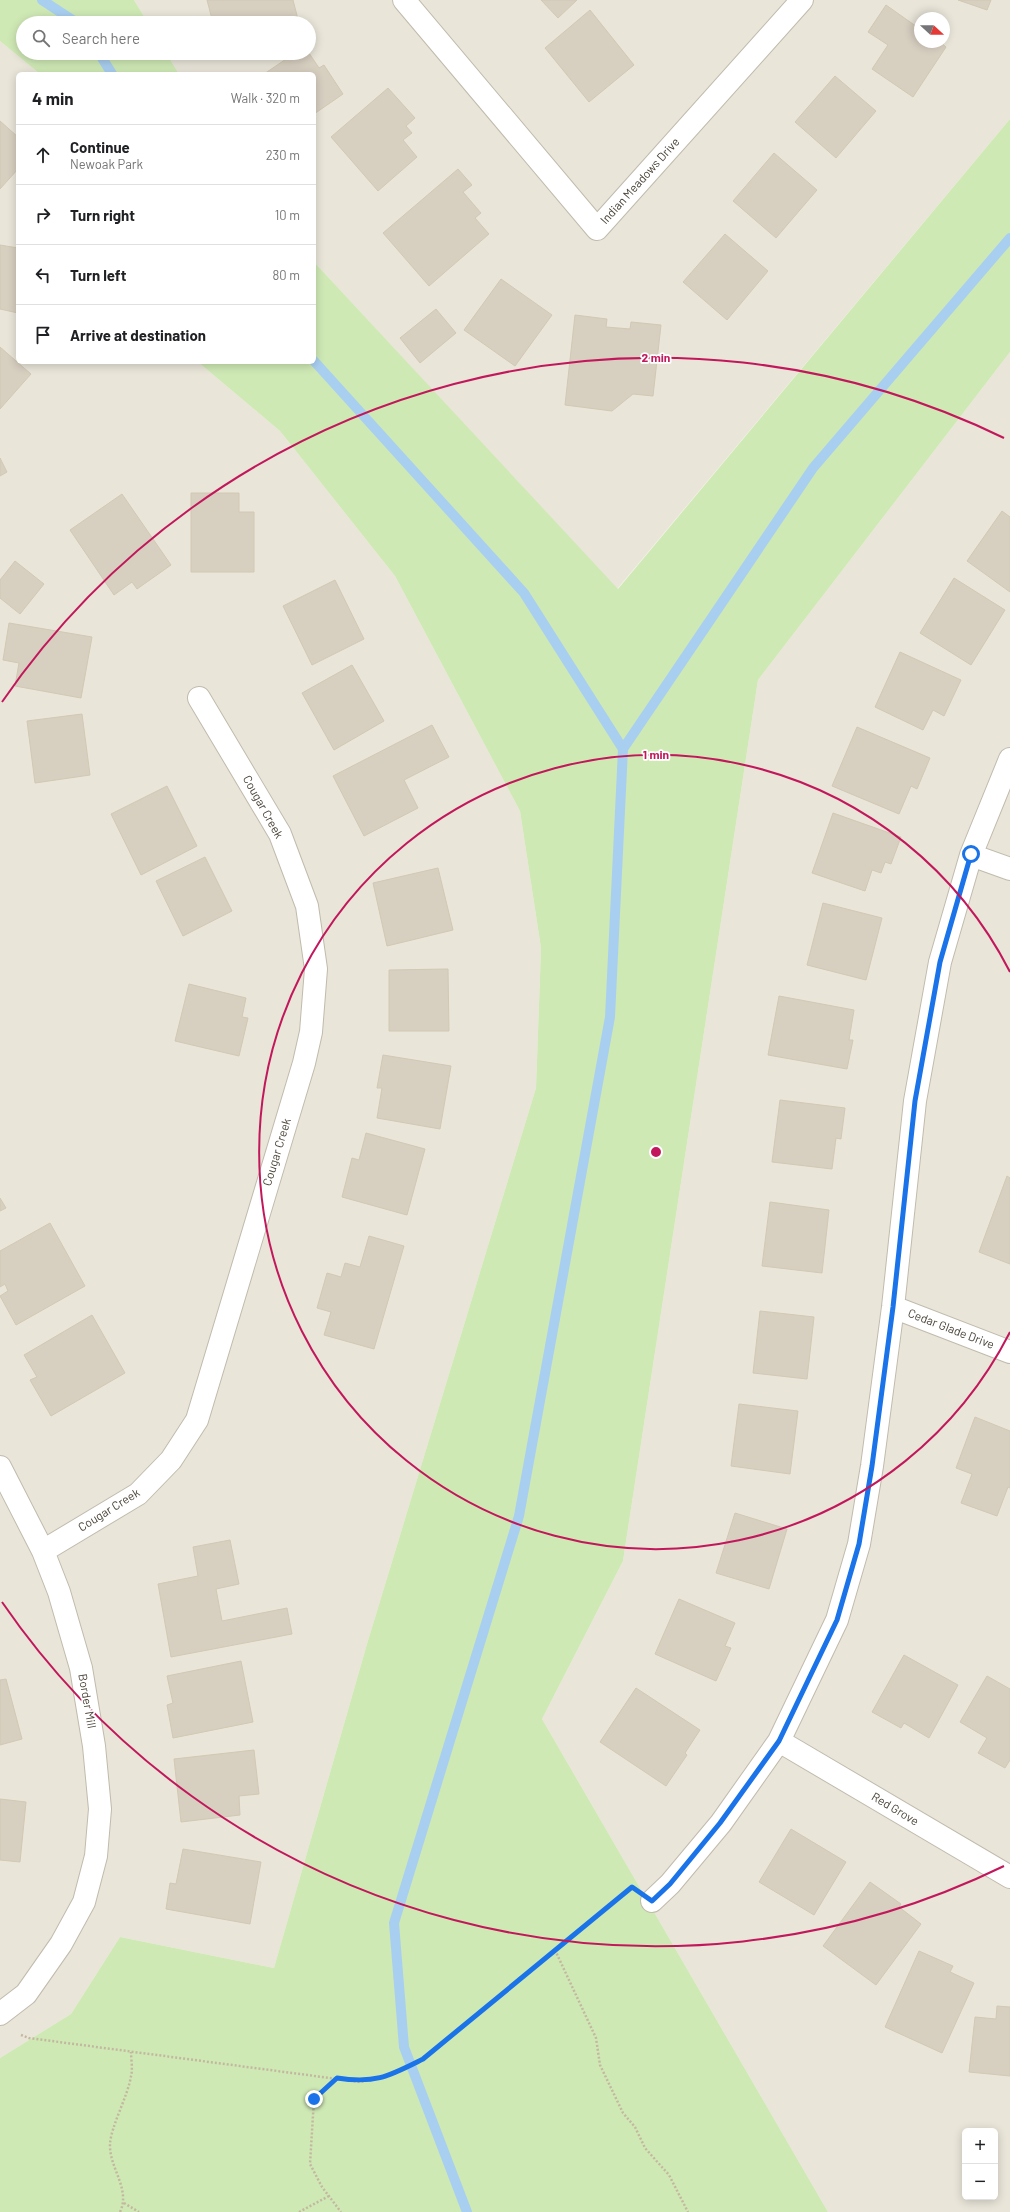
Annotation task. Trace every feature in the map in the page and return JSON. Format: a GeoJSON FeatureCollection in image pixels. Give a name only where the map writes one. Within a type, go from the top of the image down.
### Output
{"type":"FeatureCollection","features":[{"type":"Feature","properties":{"kind":"street","name":"Indian Meadows Drive"},"geometry":{"type":"LineString","coordinates":[[404,0],[597,229],[802,0]]}},
{"type":"Feature","properties":{"kind":"street","name":"Cougar Creek"},"geometry":{"type":"LineString","coordinates":[[42,1551],[138,1494],[171,1460],[197,1420],[304,1063],[311,1032],[316,969],[307,906],[280,834],[200,698]]}},
{"type":"Feature","properties":{"kind":"street"},"geometry":{"type":"LineString","coordinates":[[652,1901],[670,1884],[720,1823],[779,1741],[837,1620],[859,1544],[872,1466],[893,1307],[915,1101],[940,962],[971,854],[1010,759]]}},
{"type":"Feature","properties":{"kind":"street"},"geometry":{"type":"LineString","coordinates":[[971,854],[1010,869]]}},
{"type":"Feature","properties":{"kind":"street","name":"Cedar Glade Drive"},"geometry":{"type":"LineString","coordinates":[[893,1307],[1010,1352]]}},
{"type":"Feature","properties":{"kind":"street","name":"Border Mill"},"geometry":{"type":"LineString","coordinates":[[0,1467],[42,1551],[59,1592],[81,1668],[94,1746],[100,1809],[96,1856],[86,1894],[62,1944],[26,1994],[0,2014]]}},
{"type":"Feature","properties":{"kind":"street","name":"Red Grove"},"geometry":{"type":"LineString","coordinates":[[779,1741],[1010,1877]]}},
{"type":"Feature","properties":{"kind":"path"},"geometry":{"type":"LineString","coordinates":[[15,2033],[29,2038],[360,2082],[386,2078],[423,2059],[632,1887],[652,1901]]}},
{"type":"Feature","properties":{"kind":"path"},"geometry":{"type":"LineString","coordinates":[[555,1950],[596,2038],[600,2065],[623,2113],[635,2127],[645,2148],[669,2175],[688,2212]]}},
{"type":"Feature","properties":{"kind":"path"},"geometry":{"type":"LineString","coordinates":[[120,2212],[124,2203],[121,2182],[111,2160],[110,2143],[132,2076],[131,2052]]}},
{"type":"Feature","properties":{"kind":"path"},"geometry":{"type":"LineString","coordinates":[[337,2078],[314,2099],[310,2164],[329,2196],[341,2212]]}},
{"type":"Feature","properties":{"kind":"path"},"geometry":{"type":"LineString","coordinates":[[300,2212],[329,2196]]}},
{"type":"Feature","properties":{"kind":"path"},"geometry":{"type":"LineString","coordinates":[[124,2203],[139,2212]]}},
{"type":"Feature","properties":{"kind":"shaded area"},"geometry":{"type":"Polygon","coordinates":[[[134,0],[1010,0],[1010,119],[617,589],[316,264],[316,72],[178,72],[170,60],[316,60],[316,16],[144,16],[134,0]]]}},
{"type":"Feature","properties":{"kind":"shaded area"},"geometry":{"type":"Polygon","coordinates":[[[0,41],[16,54],[16,60],[23,60],[38,72],[16,72],[16,364],[200,364],[280,431],[395,576],[520,811],[541,948],[536,1088],[367,1644],[274,1968],[120,1937],[71,2014],[0,2058],[0,41]]]}},
{"type":"Feature","properties":{"kind":"shaded area"},"geometry":{"type":"Polygon","coordinates":[[[1010,352],[1010,2212],[828,2212],[542,1719],[623,1561],[758,680],[1010,352]]]}},
{"type":"Feature","properties":{"kind":"green space"},"geometry":{"type":"Polygon","coordinates":[[[0,0],[134,0],[144,16],[16,16],[16,54],[0,41],[0,0]]]}},
{"type":"Feature","properties":{"kind":"green space"},"geometry":{"type":"Polygon","coordinates":[[[23,60],[170,60],[178,72],[38,72],[23,60]]]}},
{"type":"Feature","properties":{"kind":"green space"},"geometry":{"type":"Polygon","coordinates":[[[1010,119],[1010,352],[758,680],[623,1561],[542,1719],[828,2212],[0,2212],[0,2058],[71,2014],[120,1937],[274,1968],[367,1644],[536,1088],[541,948],[520,811],[395,576],[280,431],[200,364],[316,364],[316,264],[618,589],[1010,119]]]}},
{"type":"Feature","properties":{"kind":"building"},"geometry":{"type":"Polygon","coordinates":[[[207,0],[293,0],[297,16],[211,16],[207,0]]]}},
{"type":"Feature","properties":{"kind":"building"},"geometry":{"type":"Polygon","coordinates":[[[541,0],[577,0],[558,18],[541,0]]]}},
{"type":"Feature","properties":{"kind":"building"},"geometry":{"type":"Polygon","coordinates":[[[958,0],[991,0],[987,10],[958,0]]]}},
{"type":"Feature","properties":{"kind":"building"},"geometry":{"type":"Polygon","coordinates":[[[886,5],[914,25],[914,48],[945,48],[913,97],[872,69],[888,45],[868,32],[886,5]]]}},
{"type":"Feature","properties":{"kind":"building"},"geometry":{"type":"Polygon","coordinates":[[[590,10],[634,65],[589,102],[545,48],[590,10]]]}},
{"type":"Feature","properties":{"kind":"building"},"geometry":{"type":"Polygon","coordinates":[[[285,60],[314,60],[319,68],[324,65],[343,94],[316,113],[316,72],[267,72],[285,60]]]}},
{"type":"Feature","properties":{"kind":"building"},"geometry":{"type":"Polygon","coordinates":[[[835,76],[876,111],[836,158],[795,122],[835,76]]]}},
{"type":"Feature","properties":{"kind":"building"},"geometry":{"type":"Polygon","coordinates":[[[388,88],[415,118],[406,126],[412,133],[403,140],[417,157],[378,191],[331,137],[388,88]]]}},
{"type":"Feature","properties":{"kind":"building"},"geometry":{"type":"Polygon","coordinates":[[[0,121],[16,135],[16,171],[0,189],[0,121]]]}},
{"type":"Feature","properties":{"kind":"building"},"geometry":{"type":"Polygon","coordinates":[[[774,153],[817,190],[776,238],[733,201],[774,153]]]}},
{"type":"Feature","properties":{"kind":"building"},"geometry":{"type":"Polygon","coordinates":[[[458,169],[472,185],[463,192],[481,213],[475,218],[489,234],[429,286],[383,233],[458,169]]]}},
{"type":"Feature","properties":{"kind":"building"},"geometry":{"type":"Polygon","coordinates":[[[725,234],[768,271],[727,320],[683,282],[725,234]]]}},
{"type":"Feature","properties":{"kind":"building"},"geometry":{"type":"Polygon","coordinates":[[[0,245],[16,248],[16,313],[0,309],[0,245]]]}},
{"type":"Feature","properties":{"kind":"building"},"geometry":{"type":"Polygon","coordinates":[[[501,279],[552,315],[515,366],[464,330],[501,279]]]}},
{"type":"Feature","properties":{"kind":"building"},"geometry":{"type":"Polygon","coordinates":[[[436,309],[456,333],[420,363],[400,338],[436,309]]]}},
{"type":"Feature","properties":{"kind":"building"},"geometry":{"type":"Polygon","coordinates":[[[575,315],[607,319],[606,327],[630,329],[631,322],[661,325],[653,396],[633,394],[612,411],[565,405],[575,315]]]}},
{"type":"Feature","properties":{"kind":"building"},"geometry":{"type":"Polygon","coordinates":[[[0,347],[16,361],[16,364],[20,364],[31,374],[0,409],[0,347]]]}},
{"type":"Feature","properties":{"kind":"building"},"geometry":{"type":"Polygon","coordinates":[[[0,458],[7,472],[0,476],[0,458]]]}},
{"type":"Feature","properties":{"kind":"building"},"geometry":{"type":"Polygon","coordinates":[[[191,493],[239,493],[239,512],[254,512],[254,572],[191,572],[191,493]]]}},
{"type":"Feature","properties":{"kind":"building"},"geometry":{"type":"Polygon","coordinates":[[[122,494],[171,565],[137,589],[132,582],[114,595],[70,530],[122,494]]]}},
{"type":"Feature","properties":{"kind":"building"},"geometry":{"type":"Polygon","coordinates":[[[1002,511],[1010,517],[1010,592],[967,561],[1002,511]]]}},
{"type":"Feature","properties":{"kind":"building"},"geometry":{"type":"Polygon","coordinates":[[[15,561],[44,584],[20,614],[0,598],[0,580],[15,561]]]}},
{"type":"Feature","properties":{"kind":"building"},"geometry":{"type":"Polygon","coordinates":[[[954,578],[1005,610],[971,665],[920,633],[954,578]]]}},
{"type":"Feature","properties":{"kind":"building"},"geometry":{"type":"Polygon","coordinates":[[[335,580],[364,639],[312,665],[283,606],[335,580]]]}},
{"type":"Feature","properties":{"kind":"building"},"geometry":{"type":"Polygon","coordinates":[[[9,623],[92,637],[81,698],[15,686],[19,663],[3,660],[9,623]]]}},
{"type":"Feature","properties":{"kind":"building"},"geometry":{"type":"Polygon","coordinates":[[[900,652],[961,680],[944,716],[933,710],[923,730],[875,707],[900,652]]]}},
{"type":"Feature","properties":{"kind":"building"},"geometry":{"type":"Polygon","coordinates":[[[352,665],[384,721],[334,750],[302,693],[352,665]]]}},
{"type":"Feature","properties":{"kind":"building"},"geometry":{"type":"Polygon","coordinates":[[[82,714],[90,775],[35,783],[27,721],[82,714]]]}},
{"type":"Feature","properties":{"kind":"building"},"geometry":{"type":"Polygon","coordinates":[[[432,725],[449,757],[404,780],[418,808],[364,836],[333,776],[432,725]]]}},
{"type":"Feature","properties":{"kind":"building"},"geometry":{"type":"Polygon","coordinates":[[[857,727],[930,758],[917,789],[911,786],[899,814],[832,786],[857,727]]]}},
{"type":"Feature","properties":{"kind":"building"},"geometry":{"type":"Polygon","coordinates":[[[167,786],[197,846],[141,875],[111,814],[167,786]]]}},
{"type":"Feature","properties":{"kind":"building"},"geometry":{"type":"Polygon","coordinates":[[[833,813],[901,837],[891,864],[885,862],[881,873],[872,870],[865,891],[812,873],[833,813]]]}},
{"type":"Feature","properties":{"kind":"building"},"geometry":{"type":"Polygon","coordinates":[[[205,857],[232,911],[183,936],[156,881],[205,857]]]}},
{"type":"Feature","properties":{"kind":"building"},"geometry":{"type":"Polygon","coordinates":[[[438,868],[453,930],[387,946],[373,883],[438,868]]]}},
{"type":"Feature","properties":{"kind":"building"},"geometry":{"type":"Polygon","coordinates":[[[823,903],[882,918],[866,980],[807,965],[823,903]]]}},
{"type":"Feature","properties":{"kind":"building"},"geometry":{"type":"Polygon","coordinates":[[[448,969],[449,1031],[389,1031],[389,970],[448,969]]]}},
{"type":"Feature","properties":{"kind":"building"},"geometry":{"type":"Polygon","coordinates":[[[189,984],[246,998],[242,1017],[248,1018],[239,1056],[175,1041],[189,984]]]}},
{"type":"Feature","properties":{"kind":"building"},"geometry":{"type":"Polygon","coordinates":[[[779,996],[854,1010],[849,1040],[853,1040],[847,1069],[768,1055],[779,996]]]}},
{"type":"Feature","properties":{"kind":"building"},"geometry":{"type":"Polygon","coordinates":[[[383,1055],[451,1066],[440,1129],[377,1118],[382,1088],[377,1088],[383,1055]]]}},
{"type":"Feature","properties":{"kind":"building"},"geometry":{"type":"Polygon","coordinates":[[[780,1100],[845,1108],[841,1139],[836,1138],[832,1169],[772,1162],[780,1100]]]}},
{"type":"Feature","properties":{"kind":"building"},"geometry":{"type":"Polygon","coordinates":[[[366,1133],[425,1149],[407,1215],[342,1197],[352,1158],[359,1160],[366,1133]]]}},
{"type":"Feature","properties":{"kind":"building"},"geometry":{"type":"Polygon","coordinates":[[[1007,1176],[1010,1178],[1010,1264],[979,1252],[1007,1176]]]}},
{"type":"Feature","properties":{"kind":"building"},"geometry":{"type":"Polygon","coordinates":[[[0,1198],[6,1208],[0,1211],[0,1198]]]}},
{"type":"Feature","properties":{"kind":"building"},"geometry":{"type":"Polygon","coordinates":[[[770,1202],[829,1210],[822,1273],[762,1266],[770,1202]]]}},
{"type":"Feature","properties":{"kind":"building"},"geometry":{"type":"Polygon","coordinates":[[[50,1223],[85,1286],[16,1325],[0,1296],[8,1291],[5,1284],[0,1287],[0,1251],[50,1223]]]}},
{"type":"Feature","properties":{"kind":"building"},"geometry":{"type":"Polygon","coordinates":[[[369,1236],[404,1246],[374,1349],[324,1335],[331,1312],[317,1308],[327,1273],[341,1277],[345,1263],[360,1267],[369,1236]]]}},
{"type":"Feature","properties":{"kind":"building"},"geometry":{"type":"Polygon","coordinates":[[[760,1311],[814,1317],[807,1379],[753,1373],[760,1311]]]}},
{"type":"Feature","properties":{"kind":"building"},"geometry":{"type":"Polygon","coordinates":[[[92,1315],[125,1373],[51,1416],[30,1380],[37,1377],[24,1355],[92,1315]]]}},
{"type":"Feature","properties":{"kind":"building"},"geometry":{"type":"Polygon","coordinates":[[[739,1404],[798,1411],[790,1474],[731,1466],[739,1404]]]}},
{"type":"Feature","properties":{"kind":"building"},"geometry":{"type":"Polygon","coordinates":[[[975,1417],[1010,1431],[1010,1488],[1008,1487],[997,1516],[961,1503],[972,1474],[956,1468],[975,1417]]]}},
{"type":"Feature","properties":{"kind":"building"},"geometry":{"type":"Polygon","coordinates":[[[735,1513],[787,1529],[769,1589],[716,1573],[735,1513]]]}},
{"type":"Feature","properties":{"kind":"building"},"geometry":{"type":"Polygon","coordinates":[[[230,1540],[239,1584],[216,1589],[222,1621],[287,1608],[292,1634],[171,1657],[158,1584],[198,1576],[193,1547],[230,1540]]]}},
{"type":"Feature","properties":{"kind":"building"},"geometry":{"type":"Polygon","coordinates":[[[679,1599],[735,1623],[725,1646],[731,1648],[716,1681],[655,1654],[679,1599]]]}},
{"type":"Feature","properties":{"kind":"building"},"geometry":{"type":"Polygon","coordinates":[[[904,1655],[958,1685],[929,1738],[904,1723],[901,1728],[872,1712],[904,1655]]]}},
{"type":"Feature","properties":{"kind":"building"},"geometry":{"type":"Polygon","coordinates":[[[241,1661],[253,1722],[173,1738],[167,1705],[173,1703],[167,1676],[241,1661]]]}},
{"type":"Feature","properties":{"kind":"building"},"geometry":{"type":"Polygon","coordinates":[[[987,1676],[1010,1689],[1010,1760],[1005,1768],[978,1753],[987,1738],[960,1722],[987,1676]]]}},
{"type":"Feature","properties":{"kind":"building"},"geometry":{"type":"Polygon","coordinates":[[[6,1679],[22,1739],[0,1745],[0,1680],[6,1679]]]}},
{"type":"Feature","properties":{"kind":"building"},"geometry":{"type":"Polygon","coordinates":[[[636,1688],[700,1730],[685,1753],[687,1755],[666,1786],[600,1742],[636,1688]]]}},
{"type":"Feature","properties":{"kind":"building"},"geometry":{"type":"Polygon","coordinates":[[[254,1750],[259,1794],[239,1796],[240,1815],[181,1822],[174,1759],[254,1750]]]}},
{"type":"Feature","properties":{"kind":"building"},"geometry":{"type":"Polygon","coordinates":[[[0,1799],[26,1802],[20,1862],[0,1860],[0,1799]]]}},
{"type":"Feature","properties":{"kind":"building"},"geometry":{"type":"Polygon","coordinates":[[[791,1829],[846,1862],[814,1915],[759,1882],[791,1829]]]}},
{"type":"Feature","properties":{"kind":"building"},"geometry":{"type":"Polygon","coordinates":[[[183,1849],[261,1862],[250,1924],[166,1909],[170,1883],[176,1884],[183,1849]]]}},
{"type":"Feature","properties":{"kind":"building"},"geometry":{"type":"Polygon","coordinates":[[[870,1882],[901,1904],[899,1907],[921,1924],[876,1985],[823,1946],[870,1882]]]}},
{"type":"Feature","properties":{"kind":"building"},"geometry":{"type":"Polygon","coordinates":[[[919,1951],[953,1966],[950,1972],[974,1983],[942,2053],[885,2027],[919,1951]]]}},
{"type":"Feature","properties":{"kind":"building"},"geometry":{"type":"Polygon","coordinates":[[[997,2006],[1010,2007],[1010,2076],[969,2072],[975,2017],[996,2019],[997,2006]]]}},
{"type":"Feature","properties":{"kind":"waterway"},"geometry":{"type":"LineString","coordinates":[[42,0],[66,16]]}},
{"type":"Feature","properties":{"kind":"waterway"},"geometry":{"type":"LineString","coordinates":[[103,60],[111,72]]}},
{"type":"Feature","properties":{"kind":"waterway"},"geometry":{"type":"LineString","coordinates":[[623,749],[813,468],[1010,238]]}},
{"type":"Feature","properties":{"kind":"waterway"},"geometry":{"type":"LineString","coordinates":[[316,363],[524,593],[623,749],[610,1017],[519,1516],[394,1923],[404,2047],[467,2212]]}},
{"type":"Feature","properties":{"kind":"route"},"geometry":{"type":"LineString","coordinates":[[314,2099],[337,2078],[360,2082],[386,2078],[423,2059],[632,1887],[652,1901],[670,1884],[720,1823],[779,1741],[837,1620],[859,1544],[872,1466],[893,1307],[915,1101],[940,962],[971,854]]}}]}
